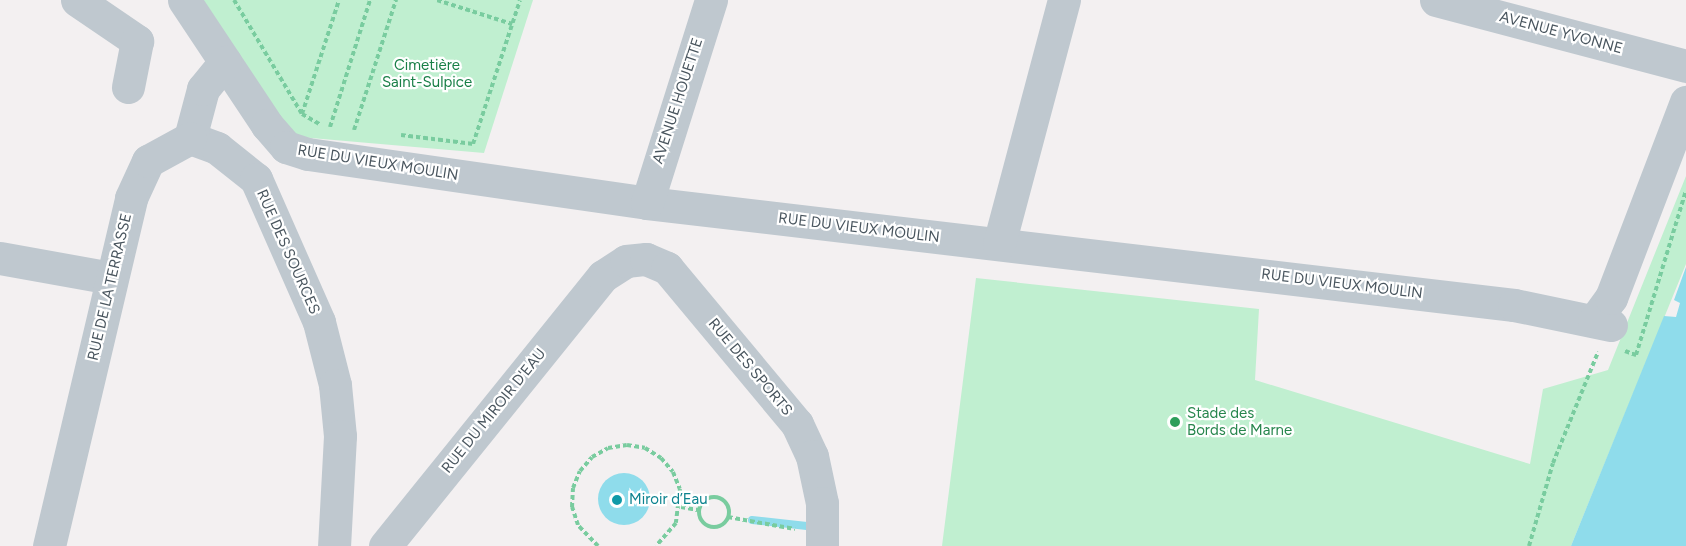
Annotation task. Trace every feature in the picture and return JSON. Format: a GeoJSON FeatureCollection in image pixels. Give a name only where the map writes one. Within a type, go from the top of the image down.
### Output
{"type":"FeatureCollection","features":[{"type":"Feature","properties":{"kind":"street"},"geometry":{"type":"LineString","coordinates":[[77,0],[138,41],[128,87]]}},
{"type":"Feature","properties":{"kind":"street","name":"RUE DU VIEUX MOULIN"},"geometry":{"type":"LineString","coordinates":[[184,0],[286,147],[308,154],[647,203],[1503,303],[1602,323],[1686,102]]}},
{"type":"Feature","properties":{"kind":"street","name":"AVENUE HOUETTE"},"geometry":{"type":"LineString","coordinates":[[647,203],[711,0]]}},
{"type":"Feature","properties":{"kind":"street"},"geometry":{"type":"LineString","coordinates":[[999,244],[1064,0]]}},
{"type":"Feature","properties":{"kind":"street","name":"AVENUE YVONNE"},"geometry":{"type":"LineString","coordinates":[[1436,0],[1686,66]]}},
{"type":"Feature","properties":{"kind":"street"},"geometry":{"type":"LineString","coordinates":[[190,138],[203,90],[225,62]]}},
{"type":"Feature","properties":{"kind":"street","name":"RUE DE LA TERRASSE"},"geometry":{"type":"LineString","coordinates":[[49,546],[131,198],[148,161],[190,138]]}},
{"type":"Feature","properties":{"kind":"street","name":"RUE DES SOURCES"},"geometry":{"type":"LineString","coordinates":[[190,138],[217,148],[256,179],[298,267],[319,322],[335,385],[340,436],[337,545]]}},
{"type":"Feature","properties":{"kind":"street"},"geometry":{"type":"LineString","coordinates":[[0,258],[111,278]]}},
{"type":"Feature","properties":{"kind":"street","name":"RUE DES SPORTS"},"geometry":{"type":"LineString","coordinates":[[603,276],[626,261],[646,259],[667,268],[682,284],[797,424],[817,477],[822,539]]}},
{"type":"Feature","properties":{"kind":"street","name":"RUE DU MIROIR D'EAU"},"geometry":{"type":"LineString","coordinates":[[385,546],[603,276]]}},
{"type":"Feature","properties":{"kind":"path"},"geometry":{"type":"LineString","coordinates":[[234,0],[302,114],[321,124]]}},
{"type":"Feature","properties":{"kind":"path"},"geometry":{"type":"LineString","coordinates":[[302,114],[339,0]]}},
{"type":"Feature","properties":{"kind":"path"},"geometry":{"type":"LineString","coordinates":[[336,128],[328,127],[370,0]]}},
{"type":"Feature","properties":{"kind":"path"},"geometry":{"type":"LineString","coordinates":[[354,130],[396,0]]}},
{"type":"Feature","properties":{"kind":"path"},"geometry":{"type":"LineString","coordinates":[[437,0],[513,24]]}},
{"type":"Feature","properties":{"kind":"path"},"geometry":{"type":"LineString","coordinates":[[397,135],[473,144],[520,0]]}},
{"type":"Feature","properties":{"kind":"path"},"geometry":{"type":"LineString","coordinates":[[345,129],[365,131]]}},
{"type":"Feature","properties":{"kind":"path"},"geometry":{"type":"LineString","coordinates":[[1636,355],[1686,189]]}},
{"type":"Feature","properties":{"kind":"path"},"geometry":{"type":"LineString","coordinates":[[1529,546],[1553,462],[1593,364]]}},
{"type":"Feature","properties":{"kind":"path"},"geometry":{"type":"LineString","coordinates":[[598,546],[578,525],[572,507],[573,488],[580,471],[609,448],[645,448],[661,458],[673,471],[680,489],[681,507],[676,524],[656,546]]}},
{"type":"Feature","properties":{"kind":"path"},"geometry":{"type":"LineString","coordinates":[[717,497],[726,502],[728,517],[722,525],[708,526],[700,519],[698,510],[703,501],[717,497]]}},
{"type":"Feature","properties":{"kind":"path"},"geometry":{"type":"LineString","coordinates":[[681,507],[698,510]]}},
{"type":"Feature","properties":{"kind":"path"},"geometry":{"type":"LineString","coordinates":[[728,517],[822,539]]}},
{"type":"Feature","properties":{"kind":"green space","name":"Cimetière Saint-Sulpice"},"geometry":{"type":"Polygon","coordinates":[[[201,0],[533,0],[484,153],[288,136],[201,0]]]}},
{"type":"Feature","properties":{"kind":"green space","name":"Stade des Bords de Marne"},"geometry":{"type":"Polygon","coordinates":[[[1686,176],[1686,264],[1571,546],[942,546],[976,278],[1259,309],[1255,380],[1530,464],[1543,389],[1608,370],[1686,176]]]}},
{"type":"Feature","properties":{"kind":"water"},"geometry":{"type":"Polygon","coordinates":[[[1686,267],[1686,546],[1571,546],[1664,316],[1676,317],[1680,303],[1674,300],[1686,267]]]}},
{"type":"Feature","properties":{"kind":"water"},"geometry":{"type":"Polygon","coordinates":[[[619,473],[629,473],[643,480],[650,499],[643,518],[629,525],[619,525],[609,521],[602,514],[598,504],[598,494],[602,484],[609,477],[619,473]]]}},
{"type":"Feature","properties":{"kind":"waterway"},"geometry":{"type":"LineString","coordinates":[[752,520],[807,526]]}},
{"type":"Feature","properties":{"kind":"place","name":"Stade des Bords de Marne"},"geometry":{"type":"Point","coordinates":[1175,422]}},
{"type":"Feature","properties":{"kind":"place","name":"Miroir d’Eau"},"geometry":{"type":"Point","coordinates":[617,500]}}]}
